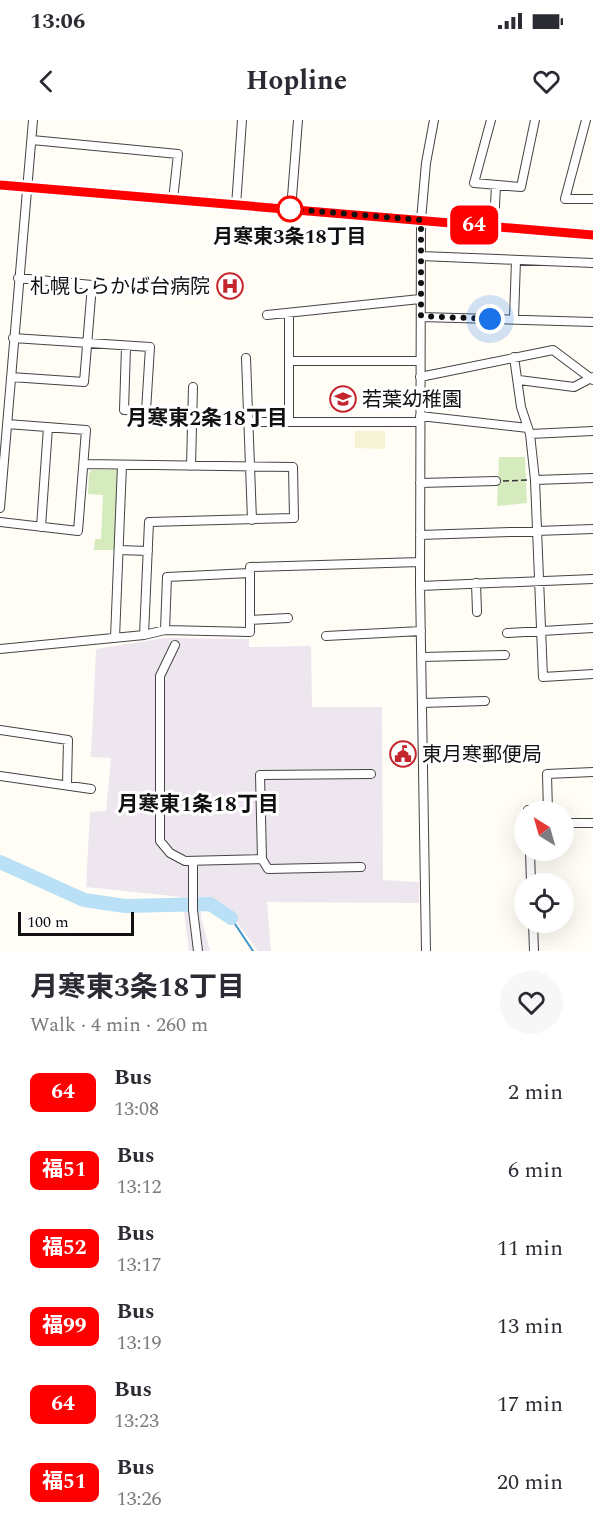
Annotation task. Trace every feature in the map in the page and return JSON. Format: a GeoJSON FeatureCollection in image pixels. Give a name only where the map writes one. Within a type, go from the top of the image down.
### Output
{"type":"FeatureCollection","features":[{"type":"Feature","properties":{"kind":"street"},"geometry":{"type":"LineString","coordinates":[[0,507],[3,438],[7,424],[33,120]]}},
{"type":"Feature","properties":{"kind":"street"},"geometry":{"type":"LineString","coordinates":[[236,206],[242,120]]}},
{"type":"Feature","properties":{"kind":"street"},"geometry":{"type":"LineString","coordinates":[[291,210],[298,120]]}},
{"type":"Feature","properties":{"kind":"street"},"geometry":{"type":"LineString","coordinates":[[426,951],[420,586],[420,299],[421,220],[426,164],[434,120]]}},
{"type":"Feature","properties":{"kind":"street"},"geometry":{"type":"LineString","coordinates":[[491,120],[474,183],[521,187],[535,120]]}},
{"type":"Feature","properties":{"kind":"street"},"geometry":{"type":"LineString","coordinates":[[586,120],[565,199],[593,200]]}},
{"type":"Feature","properties":{"kind":"street"},"geometry":{"type":"LineString","coordinates":[[32,140],[178,154],[173,200]]}},
{"type":"Feature","properties":{"kind":"street"},"geometry":{"type":"LineString","coordinates":[[0,185],[593,235]]}},
{"type":"Feature","properties":{"kind":"street"},"geometry":{"type":"LineString","coordinates":[[494,226],[496,185]]}},
{"type":"Feature","properties":{"kind":"street"},"geometry":{"type":"LineString","coordinates":[[421,256],[593,263]]}},
{"type":"Feature","properties":{"kind":"street"},"geometry":{"type":"LineString","coordinates":[[514,319],[516,260]]}},
{"type":"Feature","properties":{"kind":"street"},"geometry":{"type":"LineString","coordinates":[[11,377],[84,382],[92,285],[18,278]]}},
{"type":"Feature","properties":{"kind":"street"},"geometry":{"type":"LineString","coordinates":[[267,315],[420,299]]}},
{"type":"Feature","properties":{"kind":"street"},"geometry":{"type":"LineString","coordinates":[[289,314],[289,422]]}},
{"type":"Feature","properties":{"kind":"street"},"geometry":{"type":"LineString","coordinates":[[421,316],[593,322]]}},
{"type":"Feature","properties":{"kind":"street"},"geometry":{"type":"LineString","coordinates":[[13,338],[150,347],[146,411],[124,410],[126,347]]}},
{"type":"Feature","properties":{"kind":"street"},"geometry":{"type":"LineString","coordinates":[[420,377],[553,350],[592,378],[574,387],[519,380]]}},
{"type":"Feature","properties":{"kind":"street"},"geometry":{"type":"LineString","coordinates":[[513,357],[519,380],[521,407],[529,431],[535,480],[543,676],[593,674]]}},
{"type":"Feature","properties":{"kind":"street"},"geometry":{"type":"LineString","coordinates":[[246,358],[252,520]]}},
{"type":"Feature","properties":{"kind":"street"},"geometry":{"type":"LineString","coordinates":[[290,361],[420,361]]}},
{"type":"Feature","properties":{"kind":"street"},"geometry":{"type":"LineString","coordinates":[[191,466],[193,387]]}},
{"type":"Feature","properties":{"kind":"street"},"geometry":{"type":"LineString","coordinates":[[248,422],[420,419],[529,431],[593,430]]}},
{"type":"Feature","properties":{"kind":"street"},"geometry":{"type":"LineString","coordinates":[[0,522],[78,531],[84,464],[86,430],[7,424]]}},
{"type":"Feature","properties":{"kind":"street"},"geometry":{"type":"LineString","coordinates":[[40,527],[48,427]]}},
{"type":"Feature","properties":{"kind":"street"},"geometry":{"type":"LineString","coordinates":[[84,464],[293,467],[294,518],[149,522],[144,635]]}},
{"type":"Feature","properties":{"kind":"street"},"geometry":{"type":"LineString","coordinates":[[115,638],[122,465]]}},
{"type":"Feature","properties":{"kind":"street"},"geometry":{"type":"LineString","coordinates":[[535,480],[593,478]]}},
{"type":"Feature","properties":{"kind":"street"},"geometry":{"type":"LineString","coordinates":[[420,483],[496,481]]}},
{"type":"Feature","properties":{"kind":"street"},"geometry":{"type":"LineString","coordinates":[[420,535],[593,529]]}},
{"type":"Feature","properties":{"kind":"street"},"geometry":{"type":"LineString","coordinates":[[119,550],[148,551]]}},
{"type":"Feature","properties":{"kind":"street"},"geometry":{"type":"LineString","coordinates":[[0,649],[144,635],[165,630],[250,632],[250,567],[420,562]]}},
{"type":"Feature","properties":{"kind":"street"},"geometry":{"type":"LineString","coordinates":[[165,630],[167,577],[250,573]]}},
{"type":"Feature","properties":{"kind":"street"},"geometry":{"type":"LineString","coordinates":[[420,586],[593,579]]}},
{"type":"Feature","properties":{"kind":"street"},"geometry":{"type":"LineString","coordinates":[[476,583],[477,612]]}},
{"type":"Feature","properties":{"kind":"street"},"geometry":{"type":"LineString","coordinates":[[250,620],[288,618]]}},
{"type":"Feature","properties":{"kind":"street"},"geometry":{"type":"LineString","coordinates":[[507,633],[593,628]]}},
{"type":"Feature","properties":{"kind":"street"},"geometry":{"type":"LineString","coordinates":[[326,636],[421,631]]}},
{"type":"Feature","properties":{"kind":"street"},"geometry":{"type":"LineString","coordinates":[[175,645],[160,676],[160,841],[170,854],[185,861],[262,859]]}},
{"type":"Feature","properties":{"kind":"street"},"geometry":{"type":"LineString","coordinates":[[422,657],[505,655]]}},
{"type":"Feature","properties":{"kind":"street"},"geometry":{"type":"LineString","coordinates":[[422,703],[485,701]]}},
{"type":"Feature","properties":{"kind":"street"},"geometry":{"type":"LineString","coordinates":[[0,730],[68,740],[67,785]]}},
{"type":"Feature","properties":{"kind":"street"},"geometry":{"type":"LineString","coordinates":[[548,801],[547,774],[593,772]]}},
{"type":"Feature","properties":{"kind":"street"},"geometry":{"type":"LineString","coordinates":[[361,867],[268,869],[262,859],[260,775],[371,774]]}},
{"type":"Feature","properties":{"kind":"street"},"geometry":{"type":"LineString","coordinates":[[0,777],[91,789]]}},
{"type":"Feature","properties":{"kind":"street"},"geometry":{"type":"LineString","coordinates":[[574,823],[593,823]]}},
{"type":"Feature","properties":{"kind":"street"},"geometry":{"type":"LineString","coordinates":[[193,861],[193,910],[198,951]]}},
{"type":"Feature","properties":{"kind":"street"},"geometry":{"type":"LineString","coordinates":[[533,933],[534,951]]}},
{"type":"Feature","properties":{"kind":"path"},"geometry":{"type":"LineString","coordinates":[[496,481],[535,480]]}},
{"type":"Feature","properties":{"kind":"shaded area"},"geometry":{"type":"Polygon","coordinates":[[[355,431],[385,431],[385,449],[355,448],[355,431]]]}},
{"type":"Feature","properties":{"kind":"shaded area"},"geometry":{"type":"Polygon","coordinates":[[[165,638],[249,639],[249,647],[311,646],[312,707],[382,707],[383,880],[419,882],[419,903],[267,902],[271,951],[258,951],[225,906],[202,897],[201,917],[210,951],[189,951],[182,897],[86,887],[90,812],[106,811],[111,758],[91,757],[96,649],[165,638]]]}},
{"type":"Feature","properties":{"kind":"green space"},"geometry":{"type":"Polygon","coordinates":[[[499,457],[525,457],[527,503],[497,506],[499,457]]]}},
{"type":"Feature","properties":{"kind":"green space"},"geometry":{"type":"Polygon","coordinates":[[[92,470],[117,470],[116,550],[94,550],[95,539],[101,539],[103,495],[88,494],[89,473],[92,470]]]}},
{"type":"Feature","properties":{"kind":"waterway"},"geometry":{"type":"LineString","coordinates":[[0,862],[84,900],[125,906],[210,904],[231,918]]}},
{"type":"Feature","properties":{"kind":"waterway"},"geometry":{"type":"LineString","coordinates":[[231,918],[253,951]]}},
{"type":"Feature","properties":{"kind":"bus line","name":"64"},"geometry":{"type":"LineString","coordinates":[[0,185],[593,235]]}},
{"type":"Feature","properties":{"kind":"place","name":"月寒東3条18丁目"},"geometry":{"type":"Point","coordinates":[290,209]}},
{"type":"Feature","properties":{"kind":"place","name":"札幌しらかば台病院"},"geometry":{"type":"Point","coordinates":[230,286]}},
{"type":"Feature","properties":{"kind":"place","name":"若葉幼稚園"},"geometry":{"type":"Point","coordinates":[343,399]}},
{"type":"Feature","properties":{"kind":"place","name":"東月寒郵便局"},"geometry":{"type":"Point","coordinates":[403,754]}},
{"type":"Feature","properties":{"kind":"district","name":"月寒東2条18丁目"},"geometry":{"type":"Point","coordinates":[207,418]}},
{"type":"Feature","properties":{"kind":"district","name":"月寒東1条18丁目"},"geometry":{"type":"Point","coordinates":[198,804]}},
{"type":"Feature","properties":{"kind":"route"},"geometry":{"type":"LineString","coordinates":[[290,209],[421,220],[421,316],[490,319]]}}]}
